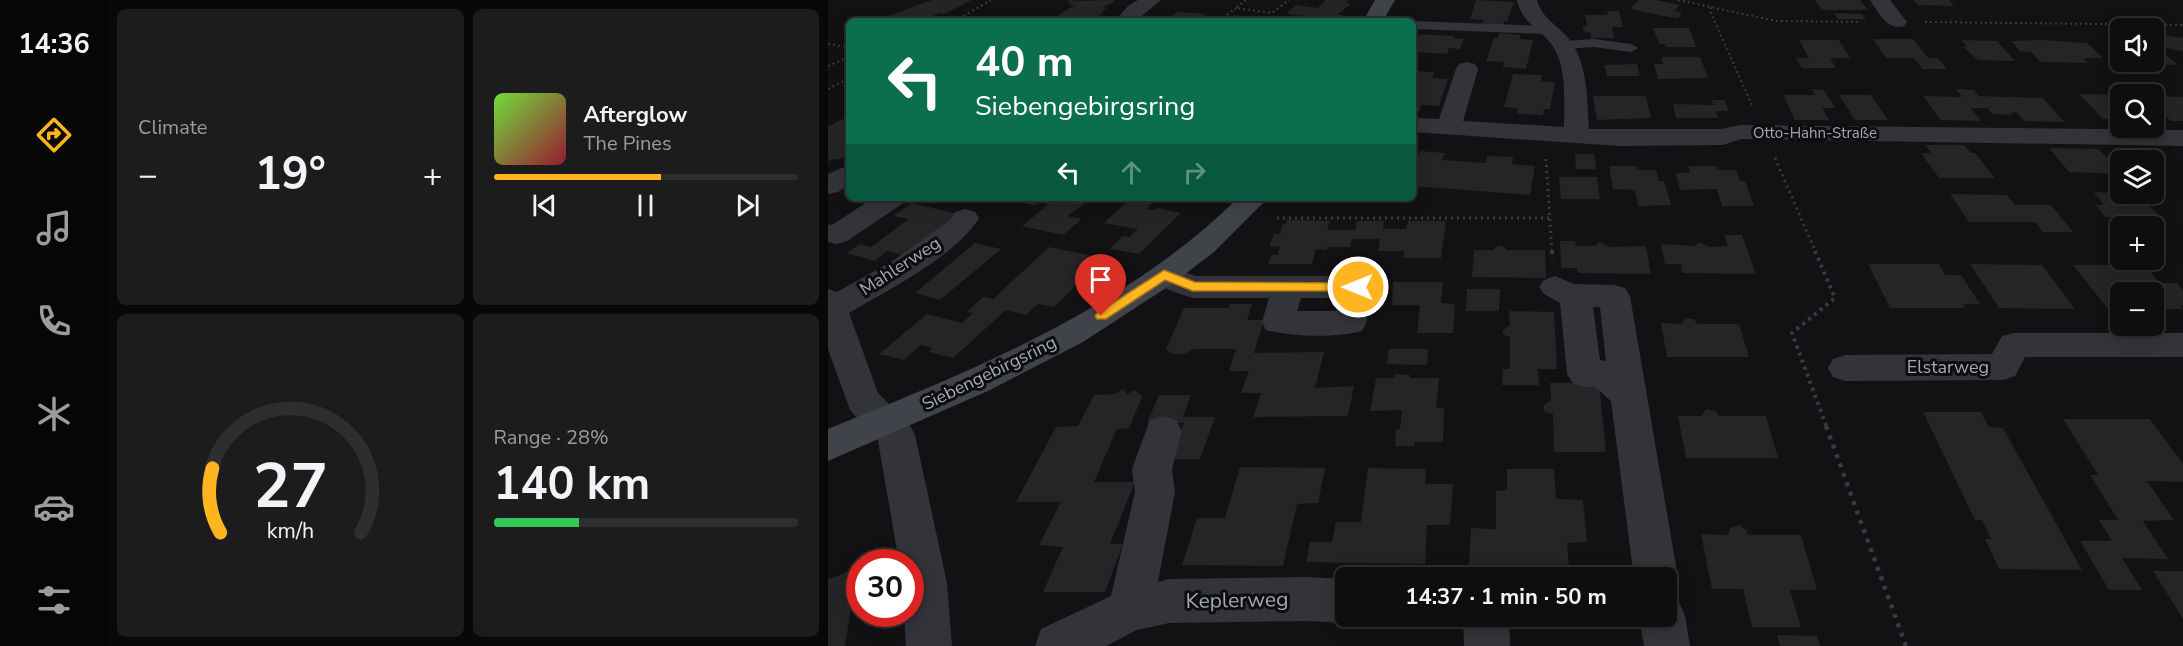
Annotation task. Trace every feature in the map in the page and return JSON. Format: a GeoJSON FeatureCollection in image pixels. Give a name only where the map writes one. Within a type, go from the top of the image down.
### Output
{"type":"FeatureCollection","features":[{"type":"Feature","properties":{"kind":"street"},"geometry":{"type":"LineString","coordinates":[[1128,18],[1135,10],[1151,0]]}},
{"type":"Feature","properties":{"kind":"street"},"geometry":{"type":"LineString","coordinates":[[1375,18],[1385,0]]}},
{"type":"Feature","properties":{"kind":"street"},"geometry":{"type":"LineString","coordinates":[[1527,0],[1529,10],[1545,30],[1564,45],[1571,65],[1577,135]]}},
{"type":"Feature","properties":{"kind":"street"},"geometry":{"type":"LineString","coordinates":[[1880,0],[1897,22]]}},
{"type":"Feature","properties":{"kind":"street"},"geometry":{"type":"LineString","coordinates":[[1448,128],[1467,69]]}},
{"type":"Feature","properties":{"kind":"street","name":"Otto-Hahn-Straße"},"geometry":{"type":"LineString","coordinates":[[1416,125],[1620,138],[1723,137],[1740,132],[2183,138]]}},
{"type":"Feature","properties":{"kind":"street"},"geometry":{"type":"LineString","coordinates":[[828,186],[846,175]]}},
{"type":"Feature","properties":{"kind":"street"},"geometry":{"type":"LineString","coordinates":[[830,236],[837,235],[888,201]]}},
{"type":"Feature","properties":{"kind":"street","name":"Siebengebirgsring"},"geometry":{"type":"LineString","coordinates":[[828,445],[884,423],[1028,356],[1101,316],[1206,243],[1247,205]]}},
{"type":"Feature","properties":{"kind":"street","name":"Mahlerweg"},"geometry":{"type":"LineString","coordinates":[[829,307],[905,267],[960,226],[965,218]]}},
{"type":"Feature","properties":{"kind":"street"},"geometry":{"type":"LineString","coordinates":[[1164,274],[1193,287],[1288,287]]}},
{"type":"Feature","properties":{"kind":"street"},"geometry":{"type":"LineString","coordinates":[[1565,291],[1614,296],[1654,567]]}},
{"type":"Feature","properties":{"kind":"street"},"geometry":{"type":"LineString","coordinates":[[829,307],[863,400],[896,435],[925,583],[929,646]]}},
{"type":"Feature","properties":{"kind":"street","name":"Elstarweg"},"geometry":{"type":"LineString","coordinates":[[1845,368],[2003,367],[2014,345],[2183,345]]}},
{"type":"Feature","properties":{"kind":"street"},"geometry":{"type":"LineString","coordinates":[[1130,610],[1155,492],[1152,469],[1163,431]]}},
{"type":"Feature","properties":{"kind":"street","name":"Keplerweg"},"geometry":{"type":"LineString","coordinates":[[1058,646],[1130,610],[1170,601],[1305,598],[1335,600]]}},
{"type":"Feature","properties":{"kind":"street"},"geometry":{"type":"LineString","coordinates":[[1486,627],[1487,646]]}},
{"type":"Feature","properties":{"kind":"street"},"geometry":{"type":"LineString","coordinates":[[1664,627],[1667,646]]}},
{"type":"Feature","properties":{"kind":"lane"},"geometry":{"type":"LineString","coordinates":[[1416,25],[1545,30]]}},
{"type":"Feature","properties":{"kind":"lane"},"geometry":{"type":"LineString","coordinates":[[1564,45],[1594,44],[1631,48]]}},
{"type":"Feature","properties":{"kind":"path"},"geometry":{"type":"LineString","coordinates":[[960,18],[991,0]]}},
{"type":"Feature","properties":{"kind":"path"},"geometry":{"type":"LineString","coordinates":[[1223,18],[1246,0]]}},
{"type":"Feature","properties":{"kind":"path"},"geometry":{"type":"LineString","coordinates":[[1236,8],[1272,13],[1288,0]]}},
{"type":"Feature","properties":{"kind":"path"},"geometry":{"type":"LineString","coordinates":[[1678,0],[1776,21],[2183,25]]}},
{"type":"Feature","properties":{"kind":"path"},"geometry":{"type":"LineString","coordinates":[[1711,7],[1710,11],[1835,298],[1792,333],[1906,646]]}},
{"type":"Feature","properties":{"kind":"path"},"geometry":{"type":"LineString","coordinates":[[828,44],[846,47]]}},
{"type":"Feature","properties":{"kind":"path"},"geometry":{"type":"LineString","coordinates":[[828,66],[846,56]]}},
{"type":"Feature","properties":{"kind":"path"},"geometry":{"type":"LineString","coordinates":[[842,60],[846,61]]}},
{"type":"Feature","properties":{"kind":"path"},"geometry":{"type":"LineString","coordinates":[[828,89],[846,80]]}},
{"type":"Feature","properties":{"kind":"path"},"geometry":{"type":"LineString","coordinates":[[1544,134],[1549,218],[1565,291]]}},
{"type":"Feature","properties":{"kind":"path"},"geometry":{"type":"LineString","coordinates":[[1247,205],[1272,218],[1549,218]]}},
{"type":"Feature","properties":{"kind":"building"},"geometry":{"type":"Polygon","coordinates":[[[932,0],[972,0],[944,14],[939,13],[930,18],[882,18],[932,0]]]}},
{"type":"Feature","properties":{"kind":"building"},"geometry":{"type":"Polygon","coordinates":[[[1070,0],[1115,0],[1102,7],[1107,8],[1102,11],[1104,13],[1098,15],[1104,16],[1101,18],[1054,18],[1075,5],[1068,5],[1071,3],[1067,2],[1070,0]]]}},
{"type":"Feature","properties":{"kind":"building"},"geometry":{"type":"Polygon","coordinates":[[[1326,0],[1349,0],[1345,3],[1351,4],[1337,15],[1343,15],[1340,18],[1313,18],[1286,14],[1296,5],[1318,8],[1326,0]]]}},
{"type":"Feature","properties":{"kind":"building"},"geometry":{"type":"Polygon","coordinates":[[[1476,0],[1514,2],[1507,22],[1504,21],[1503,26],[1482,25],[1484,20],[1470,19],[1476,0]]]}},
{"type":"Feature","properties":{"kind":"building"},"geometry":{"type":"Polygon","coordinates":[[[1639,0],[1656,0],[1680,5],[1674,11],[1682,13],[1678,18],[1630,9],[1639,0]]]}},
{"type":"Feature","properties":{"kind":"building"},"geometry":{"type":"Polygon","coordinates":[[[1815,0],[1860,0],[1868,10],[1821,10],[1815,0]]]}},
{"type":"Feature","properties":{"kind":"building"},"geometry":{"type":"Polygon","coordinates":[[[1913,0],[1949,0],[1954,6],[1918,5],[1913,0]]]}},
{"type":"Feature","properties":{"kind":"building"},"geometry":{"type":"Polygon","coordinates":[[[1607,11],[1619,11],[1623,27],[1612,27],[1614,38],[1591,38],[1591,33],[1583,31],[1583,27],[1587,25],[1585,15],[1608,15],[1607,11]]]}},
{"type":"Feature","properties":{"kind":"building"},"geometry":{"type":"Polygon","coordinates":[[[1178,12],[1206,14],[1204,16],[1214,17],[1213,18],[1169,18],[1178,12]]]}},
{"type":"Feature","properties":{"kind":"building"},"geometry":{"type":"Polygon","coordinates":[[[1834,13],[1862,14],[1866,19],[1838,19],[1834,13]]]}},
{"type":"Feature","properties":{"kind":"building"},"geometry":{"type":"Polygon","coordinates":[[[1234,15],[1254,18],[1230,18],[1234,15]]]}},
{"type":"Feature","properties":{"kind":"building"},"geometry":{"type":"Polygon","coordinates":[[[1653,28],[1689,28],[1696,47],[1666,47],[1665,44],[1659,44],[1653,28]]]}},
{"type":"Feature","properties":{"kind":"building"},"geometry":{"type":"Polygon","coordinates":[[[1499,33],[1521,35],[1519,39],[1533,40],[1526,69],[1503,67],[1504,62],[1486,61],[1494,38],[1498,38],[1499,33]]]}},
{"type":"Feature","properties":{"kind":"building"},"geometry":{"type":"Polygon","coordinates":[[[1416,34],[1454,36],[1453,38],[1464,39],[1460,49],[1449,48],[1447,54],[1416,52],[1416,34]]]}},
{"type":"Feature","properties":{"kind":"building"},"geometry":{"type":"Polygon","coordinates":[[[2164,35],[2183,38],[2183,51],[2169,49],[2164,44],[2164,35]]]}},
{"type":"Feature","properties":{"kind":"building"},"geometry":{"type":"Polygon","coordinates":[[[1873,39],[1913,39],[1928,58],[1938,58],[1947,69],[1923,69],[1914,58],[1886,58],[1873,39]]]}},
{"type":"Feature","properties":{"kind":"building"},"geometry":{"type":"Polygon","coordinates":[[[1799,40],[1839,40],[1850,58],[1830,58],[1836,68],[1802,68],[1796,58],[1809,58],[1799,40]]]}},
{"type":"Feature","properties":{"kind":"building"},"geometry":{"type":"Polygon","coordinates":[[[1961,40],[1997,41],[2015,61],[1978,60],[1963,47],[1967,47],[1961,40]]]}},
{"type":"Feature","properties":{"kind":"building"},"geometry":{"type":"Polygon","coordinates":[[[2011,41],[2087,43],[2103,58],[2083,58],[2088,63],[2041,62],[2031,52],[2020,51],[2011,41]]]}},
{"type":"Feature","properties":{"kind":"building"},"geometry":{"type":"Polygon","coordinates":[[[2164,53],[2178,65],[2164,65],[2164,53]]]}},
{"type":"Feature","properties":{"kind":"building"},"geometry":{"type":"Polygon","coordinates":[[[1661,57],[1700,57],[1708,78],[1658,79],[1654,64],[1663,64],[1661,57]]]}},
{"type":"Feature","properties":{"kind":"building"},"geometry":{"type":"Polygon","coordinates":[[[1637,64],[1640,76],[1607,76],[1604,65],[1637,64]]]}},
{"type":"Feature","properties":{"kind":"building"},"geometry":{"type":"Polygon","coordinates":[[[1416,71],[1435,72],[1432,78],[1448,79],[1439,106],[1421,105],[1419,112],[1416,112],[1416,71]]]}},
{"type":"Feature","properties":{"kind":"building"},"geometry":{"type":"Polygon","coordinates":[[[1513,74],[1542,75],[1541,81],[1555,82],[1550,109],[1544,109],[1543,115],[1517,114],[1518,108],[1504,107],[1513,74]]]}},
{"type":"Feature","properties":{"kind":"building"},"geometry":{"type":"Polygon","coordinates":[[[1812,89],[1824,90],[1835,108],[1822,108],[1829,120],[1795,120],[1783,95],[1815,95],[1812,89]]]}},
{"type":"Feature","properties":{"kind":"building"},"geometry":{"type":"Polygon","coordinates":[[[1956,89],[1974,90],[1978,96],[2043,98],[2064,122],[2024,121],[2017,113],[2011,112],[2013,115],[1992,114],[1987,108],[1971,108],[1981,121],[1941,120],[1923,96],[1962,97],[1956,89]]]}},
{"type":"Feature","properties":{"kind":"building"},"geometry":{"type":"Polygon","coordinates":[[[2079,94],[2110,95],[2110,119],[2103,119],[2079,94]]]}},
{"type":"Feature","properties":{"kind":"building"},"geometry":{"type":"Polygon","coordinates":[[[1839,95],[1871,95],[1888,120],[1855,120],[1839,95]]]}},
{"type":"Feature","properties":{"kind":"building"},"geometry":{"type":"Polygon","coordinates":[[[1593,96],[1646,96],[1651,118],[1597,120],[1593,96]]]}},
{"type":"Feature","properties":{"kind":"building"},"geometry":{"type":"Polygon","coordinates":[[[2164,96],[2183,97],[2183,121],[2171,121],[2164,114],[2164,96]]]}},
{"type":"Feature","properties":{"kind":"building"},"geometry":{"type":"Polygon","coordinates":[[[1711,100],[1724,100],[1729,111],[1716,111],[1718,118],[1676,118],[1673,104],[1714,105],[1711,100]]]}},
{"type":"Feature","properties":{"kind":"building"},"geometry":{"type":"Polygon","coordinates":[[[842,119],[846,120],[846,156],[828,162],[828,127],[842,119]]]}},
{"type":"Feature","properties":{"kind":"building"},"geometry":{"type":"Polygon","coordinates":[[[1925,145],[1964,145],[1971,153],[1975,153],[1995,178],[1939,178],[1921,153],[1931,153],[1925,145]]]}},
{"type":"Feature","properties":{"kind":"building"},"geometry":{"type":"Polygon","coordinates":[[[2049,148],[2099,149],[2106,157],[2110,157],[2110,174],[2069,172],[2049,148]]]}},
{"type":"Feature","properties":{"kind":"building"},"geometry":{"type":"Polygon","coordinates":[[[1420,151],[1445,153],[1442,160],[1486,163],[1487,156],[1513,157],[1512,164],[1535,166],[1530,195],[1416,186],[1416,158],[1420,151]]]}},
{"type":"Feature","properties":{"kind":"building"},"geometry":{"type":"Polygon","coordinates":[[[1575,154],[1594,154],[1596,169],[1576,169],[1575,154]]]}},
{"type":"Feature","properties":{"kind":"building"},"geometry":{"type":"Polygon","coordinates":[[[1609,166],[1636,166],[1637,170],[1656,170],[1659,181],[1664,181],[1671,205],[1638,206],[1635,190],[1613,189],[1609,166]]]}},
{"type":"Feature","properties":{"kind":"building"},"geometry":{"type":"Polygon","coordinates":[[[1688,166],[1716,166],[1717,170],[1736,170],[1740,181],[1745,181],[1754,206],[1722,206],[1717,189],[1680,190],[1676,173],[1690,173],[1688,166]]]}},
{"type":"Feature","properties":{"kind":"building"},"geometry":{"type":"Polygon","coordinates":[[[1559,177],[1597,177],[1600,199],[1561,199],[1559,177]]]}},
{"type":"Feature","properties":{"kind":"building"},"geometry":{"type":"Polygon","coordinates":[[[2094,192],[2110,193],[2110,204],[2148,204],[2159,216],[2105,217],[2096,205],[2104,205],[2094,192]]]}},
{"type":"Feature","properties":{"kind":"building"},"geometry":{"type":"Polygon","coordinates":[[[1950,194],[2007,195],[2015,205],[2051,205],[2073,232],[2043,232],[2035,222],[1969,222],[1950,194]]]}},
{"type":"Feature","properties":{"kind":"building"},"geometry":{"type":"Polygon","coordinates":[[[1088,201],[1067,216],[1082,219],[1063,235],[1022,226],[1049,204],[1039,202],[1035,205],[1018,202],[1088,201]]]}},
{"type":"Feature","properties":{"kind":"building"},"geometry":{"type":"Polygon","coordinates":[[[1128,201],[1154,201],[1146,209],[1156,210],[1158,208],[1181,213],[1139,254],[1110,249],[1123,236],[1129,237],[1138,229],[1104,223],[1128,201]]]}},
{"type":"Feature","properties":{"kind":"building"},"geometry":{"type":"Polygon","coordinates":[[[912,203],[958,214],[903,255],[887,251],[875,261],[846,253],[860,244],[871,247],[909,219],[893,216],[912,203]]]}},
{"type":"Feature","properties":{"kind":"building"},"geometry":{"type":"Polygon","coordinates":[[[1287,220],[1330,221],[1327,230],[1355,230],[1357,221],[1384,221],[1383,229],[1406,229],[1408,221],[1446,221],[1441,258],[1403,258],[1404,251],[1378,251],[1380,239],[1352,239],[1350,247],[1316,249],[1312,264],[1268,264],[1272,255],[1277,255],[1280,247],[1269,246],[1274,234],[1280,234],[1287,220]]]}},
{"type":"Feature","properties":{"kind":"building"},"geometry":{"type":"Polygon","coordinates":[[[1724,235],[1742,235],[1756,274],[1682,273],[1681,264],[1665,264],[1661,244],[1695,246],[1699,242],[1709,247],[1728,246],[1724,235]]]}},
{"type":"Feature","properties":{"kind":"building"},"geometry":{"type":"Polygon","coordinates":[[[1560,241],[1575,241],[1576,246],[1595,246],[1599,242],[1609,247],[1646,246],[1651,274],[1578,273],[1577,268],[1561,268],[1560,241]]]}},
{"type":"Feature","properties":{"kind":"building"},"geometry":{"type":"Polygon","coordinates":[[[975,243],[1001,249],[940,300],[915,293],[975,243]]]}},
{"type":"Feature","properties":{"kind":"building"},"geometry":{"type":"Polygon","coordinates":[[[1498,245],[1507,250],[1545,250],[1546,278],[1472,277],[1474,250],[1493,250],[1498,245]]]}},
{"type":"Feature","properties":{"kind":"building"},"geometry":{"type":"Polygon","coordinates":[[[1049,247],[1103,258],[1054,307],[1038,304],[1026,315],[1006,310],[953,358],[929,352],[933,348],[921,345],[904,360],[879,354],[927,314],[962,323],[973,313],[967,312],[983,297],[993,299],[1049,247]]]}},
{"type":"Feature","properties":{"kind":"building"},"geometry":{"type":"Polygon","coordinates":[[[1868,264],[1939,264],[1945,275],[1961,275],[1980,304],[1963,304],[1965,308],[1890,308],[1868,264]]]}},
{"type":"Feature","properties":{"kind":"building"},"geometry":{"type":"Polygon","coordinates":[[[1970,264],[2042,265],[2075,309],[1999,308],[1970,264]]]}},
{"type":"Feature","properties":{"kind":"building"},"geometry":{"type":"Polygon","coordinates":[[[2073,265],[2110,265],[2110,270],[2149,270],[2159,282],[2110,282],[2110,309],[2073,265]]]}},
{"type":"Feature","properties":{"kind":"building"},"geometry":{"type":"Polygon","coordinates":[[[1393,282],[1443,282],[1441,303],[1455,304],[1453,333],[1417,333],[1420,305],[1392,305],[1393,282]]]}},
{"type":"Feature","properties":{"kind":"building"},"geometry":{"type":"Polygon","coordinates":[[[2164,283],[2177,283],[2183,290],[2183,305],[2180,305],[2183,309],[2164,309],[2164,283]]]}},
{"type":"Feature","properties":{"kind":"building"},"geometry":{"type":"Polygon","coordinates":[[[1467,289],[1500,289],[1499,311],[1466,311],[1467,289]]]}},
{"type":"Feature","properties":{"kind":"building"},"geometry":{"type":"Polygon","coordinates":[[[1230,304],[1252,304],[1247,320],[1264,320],[1254,353],[1324,352],[1315,388],[1354,386],[1348,416],[1253,417],[1261,393],[1241,393],[1249,371],[1229,371],[1236,349],[1193,349],[1185,354],[1172,354],[1166,349],[1184,308],[1228,308],[1230,304]]]}},
{"type":"Feature","properties":{"kind":"building"},"geometry":{"type":"Polygon","coordinates":[[[1509,311],[1554,312],[1557,369],[1538,369],[1539,385],[1502,385],[1503,369],[1510,369],[1510,337],[1504,335],[1502,330],[1510,326],[1509,311]]]}},
{"type":"Feature","properties":{"kind":"building"},"geometry":{"type":"Polygon","coordinates":[[[1685,318],[1694,319],[1697,324],[1739,324],[1749,357],[1667,357],[1661,323],[1682,324],[1685,318]]]}},
{"type":"Feature","properties":{"kind":"building"},"geometry":{"type":"Polygon","coordinates":[[[1389,349],[1428,349],[1427,365],[1387,364],[1389,349]]]}},
{"type":"Feature","properties":{"kind":"building"},"geometry":{"type":"Polygon","coordinates":[[[1395,374],[1410,375],[1409,378],[1439,378],[1436,408],[1444,408],[1443,442],[1415,442],[1414,446],[1395,446],[1396,429],[1400,429],[1402,410],[1370,411],[1376,378],[1395,378],[1395,374]]]}},
{"type":"Feature","properties":{"kind":"building"},"geometry":{"type":"Polygon","coordinates":[[[1550,383],[1599,383],[1606,452],[1554,452],[1553,414],[1545,412],[1543,406],[1551,400],[1550,383]]]}},
{"type":"Feature","properties":{"kind":"building"},"geometry":{"type":"Polygon","coordinates":[[[1123,389],[1127,394],[1135,390],[1143,395],[1129,428],[1117,429],[1094,482],[1135,482],[1110,544],[1123,544],[1105,592],[1043,592],[1063,547],[1039,545],[1061,502],[1016,502],[1056,427],[1078,426],[1094,395],[1114,394],[1123,389]]]}},
{"type":"Feature","properties":{"kind":"building"},"geometry":{"type":"Polygon","coordinates":[[[1159,395],[1191,395],[1183,417],[1215,417],[1200,459],[1170,459],[1184,423],[1147,423],[1159,395]]]}},
{"type":"Feature","properties":{"kind":"building"},"geometry":{"type":"Polygon","coordinates":[[[1706,409],[1715,411],[1719,416],[1766,416],[1778,458],[1686,458],[1678,416],[1702,416],[1706,409]]]}},
{"type":"Feature","properties":{"kind":"building"},"geometry":{"type":"Polygon","coordinates":[[[1923,412],[1981,412],[1989,427],[2003,428],[2082,570],[1999,569],[1985,539],[1991,539],[1982,520],[1975,520],[1923,412]]]}},
{"type":"Feature","properties":{"kind":"building"},"geometry":{"type":"Polygon","coordinates":[[[2063,419],[2150,419],[2183,464],[2183,482],[2147,481],[2174,520],[2143,521],[2168,559],[2122,558],[2142,590],[2109,590],[2080,541],[2112,541],[2099,520],[2118,520],[2090,475],[2098,475],[2063,419]]]}},
{"type":"Feature","properties":{"kind":"building"},"geometry":{"type":"Polygon","coordinates":[[[1240,467],[1325,468],[1318,503],[1297,504],[1283,566],[1182,565],[1197,518],[1225,518],[1240,467]]]}},
{"type":"Feature","properties":{"kind":"building"},"geometry":{"type":"Polygon","coordinates":[[[1368,468],[1426,469],[1425,484],[1453,484],[1450,525],[1427,525],[1425,564],[1306,562],[1310,542],[1332,542],[1336,522],[1361,522],[1368,468]]]}},
{"type":"Feature","properties":{"kind":"building"},"geometry":{"type":"Polygon","coordinates":[[[1507,469],[1554,469],[1556,499],[1583,500],[1587,542],[1567,543],[1569,567],[1469,567],[1471,528],[1496,529],[1496,491],[1507,490],[1507,469]]]}},
{"type":"Feature","properties":{"kind":"building"},"geometry":{"type":"Polygon","coordinates":[[[1739,525],[1746,530],[1748,535],[1801,535],[1817,590],[1790,590],[1801,627],[1752,627],[1743,589],[1712,589],[1701,534],[1728,535],[1730,528],[1739,525]]]}},
{"type":"Feature","properties":{"kind":"building"},"geometry":{"type":"Polygon","coordinates":[[[2153,571],[2183,571],[2183,619],[2153,571]]]}},
{"type":"Feature","properties":{"kind":"building"},"geometry":{"type":"Polygon","coordinates":[[[846,573],[846,627],[848,627],[845,646],[828,646],[828,579],[846,573]]]}},
{"type":"Feature","properties":{"kind":"building"},"geometry":{"type":"Polygon","coordinates":[[[1777,635],[1817,636],[1820,646],[1780,646],[1777,635]]]}},
{"type":"Feature","properties":{"kind":"route"},"geometry":{"type":"LineString","coordinates":[[1101,316],[1164,274],[1193,287],[1358,287]]}}]}
